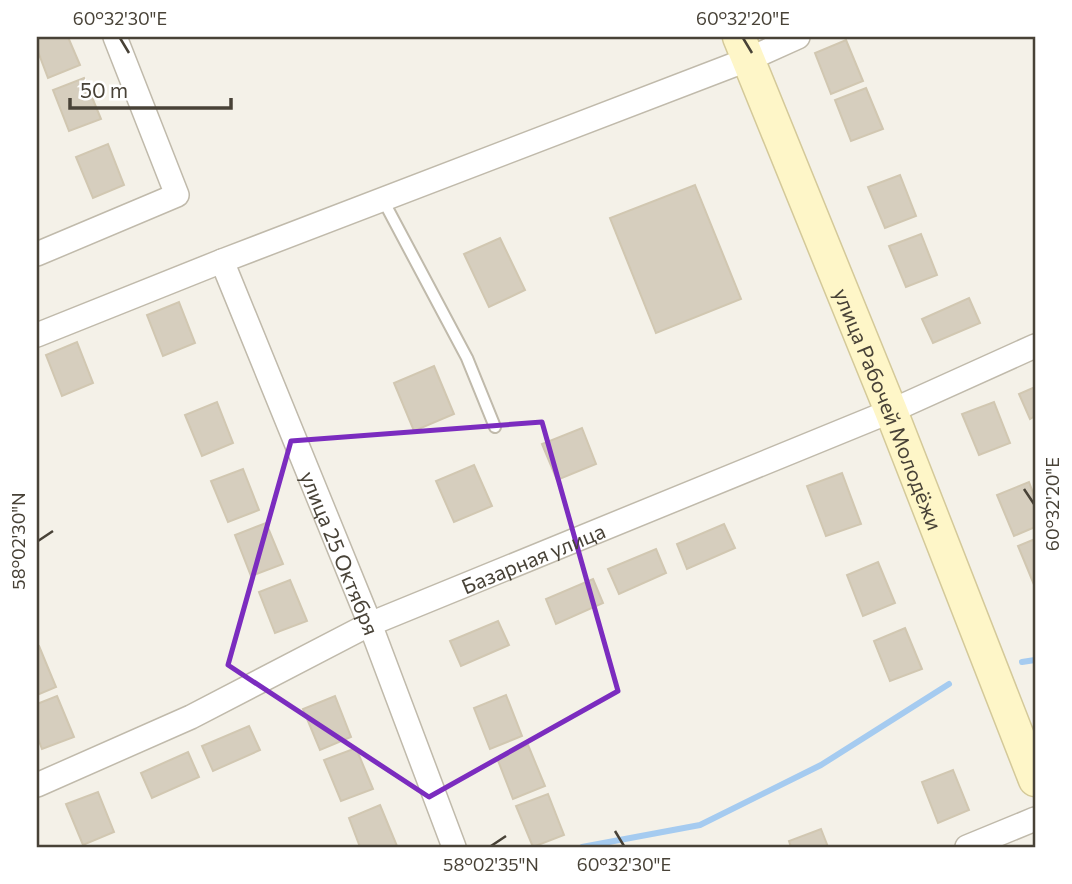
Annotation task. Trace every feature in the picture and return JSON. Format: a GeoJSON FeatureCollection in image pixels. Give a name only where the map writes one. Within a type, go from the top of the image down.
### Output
{"type":"FeatureCollection","features":[{"type":"Feature","properties":{"kind":"main road","name":"улица Рабочей Молодёжи"},"geometry":{"type":"LineString","coordinates":[[744,48],[891,411],[1035,780]]}},
{"type":"Feature","properties":{"kind":"street"},"geometry":{"type":"LineString","coordinates":[[37,254],[177,195],[114,37]]}},
{"type":"Feature","properties":{"kind":"street"},"geometry":{"type":"LineString","coordinates":[[37,335],[383,200],[744,48],[798,37]]}},
{"type":"Feature","properties":{"kind":"street","name":"улица 25 Октября"},"geometry":{"type":"LineString","coordinates":[[222,261],[370,624],[454,847]]}},
{"type":"Feature","properties":{"kind":"street","name":"Базарная улица"},"geometry":{"type":"LineString","coordinates":[[37,785],[191,717],[370,624],[891,411],[1035,346]]}},
{"type":"Feature","properties":{"kind":"street"},"geometry":{"type":"LineString","coordinates":[[967,847],[1035,819]]}},
{"type":"Feature","properties":{"kind":"lane"},"geometry":{"type":"LineString","coordinates":[[383,200],[467,358],[495,427]]}},
{"type":"Feature","properties":{"kind":"highlighted area"},"geometry":{"type":"Polygon","coordinates":[[[542,422],[618,691],[429,797],[228,665],[291,441],[542,422]]]}},
{"type":"Feature","properties":{"kind":"building"},"geometry":{"type":"Polygon","coordinates":[[[37,37],[68,37],[80,65],[48,78],[37,49],[37,37]]]}},
{"type":"Feature","properties":{"kind":"building"},"geometry":{"type":"Polygon","coordinates":[[[846,40],[863,81],[831,94],[815,53],[846,40]]]}},
{"type":"Feature","properties":{"kind":"building"},"geometry":{"type":"Polygon","coordinates":[[[84,78],[101,119],[69,131],[53,90],[84,78]]]}},
{"type":"Feature","properties":{"kind":"building"},"geometry":{"type":"Polygon","coordinates":[[[866,88],[883,129],[851,141],[835,100],[866,88]]]}},
{"type":"Feature","properties":{"kind":"building"},"geometry":{"type":"Polygon","coordinates":[[[108,144],[124,185],[93,198],[76,157],[108,144]]]}},
{"type":"Feature","properties":{"kind":"building"},"geometry":{"type":"Polygon","coordinates":[[[900,175],[916,216],[885,228],[868,187],[900,175]]]}},
{"type":"Feature","properties":{"kind":"building"},"geometry":{"type":"Polygon","coordinates":[[[695,185],[741,299],[656,333],[610,218],[695,185]]]}},
{"type":"Feature","properties":{"kind":"building"},"geometry":{"type":"Polygon","coordinates":[[[921,234],[937,275],[906,287],[889,246],[921,234]]]}},
{"type":"Feature","properties":{"kind":"building"},"geometry":{"type":"Polygon","coordinates":[[[500,238],[525,290],[489,307],[464,254],[500,238]]]}},
{"type":"Feature","properties":{"kind":"building"},"geometry":{"type":"Polygon","coordinates":[[[969,298],[980,323],[933,343],[922,319],[969,298]]]}},
{"type":"Feature","properties":{"kind":"building"},"geometry":{"type":"Polygon","coordinates":[[[179,302],[195,343],[163,356],[147,315],[179,302]]]}},
{"type":"Feature","properties":{"kind":"building"},"geometry":{"type":"Polygon","coordinates":[[[77,342],[93,383],[62,396],[46,355],[77,342]]]}},
{"type":"Feature","properties":{"kind":"building"},"geometry":{"type":"Polygon","coordinates":[[[434,366],[454,414],[414,431],[394,383],[434,366]]]}},
{"type":"Feature","properties":{"kind":"building"},"geometry":{"type":"Polygon","coordinates":[[[1035,387],[1035,416],[1030,419],[1019,394],[1035,387]]]}},
{"type":"Feature","properties":{"kind":"building"},"geometry":{"type":"Polygon","coordinates":[[[217,402],[233,443],[202,456],[185,415],[217,402]]]}},
{"type":"Feature","properties":{"kind":"building"},"geometry":{"type":"Polygon","coordinates":[[[994,402],[1010,443],[979,455],[962,414],[994,402]]]}},
{"type":"Feature","properties":{"kind":"building"},"geometry":{"type":"Polygon","coordinates":[[[582,428],[596,464],[557,480],[542,444],[582,428]]]}},
{"type":"Feature","properties":{"kind":"building"},"geometry":{"type":"Polygon","coordinates":[[[474,465],[492,506],[454,522],[436,481],[474,465]]]}},
{"type":"Feature","properties":{"kind":"building"},"geometry":{"type":"Polygon","coordinates":[[[243,469],[259,510],[228,522],[211,481],[243,469]]]}},
{"type":"Feature","properties":{"kind":"building"},"geometry":{"type":"Polygon","coordinates":[[[842,473],[861,524],[826,536],[807,486],[842,473]]]}},
{"type":"Feature","properties":{"kind":"building"},"geometry":{"type":"Polygon","coordinates":[[[1029,482],[1035,498],[1035,527],[1014,536],[997,495],[1029,482]]]}},
{"type":"Feature","properties":{"kind":"building"},"geometry":{"type":"Polygon","coordinates":[[[266,523],[283,564],[251,576],[235,535],[266,523]]]}},
{"type":"Feature","properties":{"kind":"building"},"geometry":{"type":"Polygon","coordinates":[[[724,524],[735,548],[687,569],[677,544],[724,524]]]}},
{"type":"Feature","properties":{"kind":"building"},"geometry":{"type":"Polygon","coordinates":[[[1035,539],[1035,587],[1018,546],[1035,539]]]}},
{"type":"Feature","properties":{"kind":"building"},"geometry":{"type":"Polygon","coordinates":[[[656,549],[666,573],[619,594],[608,569],[656,549]]]}},
{"type":"Feature","properties":{"kind":"building"},"geometry":{"type":"Polygon","coordinates":[[[878,562],[895,603],[863,616],[847,575],[878,562]]]}},
{"type":"Feature","properties":{"kind":"building"},"geometry":{"type":"Polygon","coordinates":[[[593,579],[603,603],[556,624],[546,599],[593,579]]]}},
{"type":"Feature","properties":{"kind":"building"},"geometry":{"type":"Polygon","coordinates":[[[290,580],[307,621],[275,633],[259,592],[290,580]]]}},
{"type":"Feature","properties":{"kind":"building"},"geometry":{"type":"Polygon","coordinates":[[[498,621],[509,645],[461,666],[450,641],[498,621]]]}},
{"type":"Feature","properties":{"kind":"building"},"geometry":{"type":"Polygon","coordinates":[[[905,628],[922,669],[890,681],[874,641],[905,628]]]}},
{"type":"Feature","properties":{"kind":"building"},"geometry":{"type":"Polygon","coordinates":[[[39,646],[56,687],[37,695],[37,647],[39,646]]]}},
{"type":"Feature","properties":{"kind":"building"},"geometry":{"type":"Polygon","coordinates":[[[506,695],[522,736],[490,749],[474,708],[506,695]]]}},
{"type":"Feature","properties":{"kind":"building"},"geometry":{"type":"Polygon","coordinates":[[[57,696],[74,737],[42,749],[37,736],[37,704],[57,696]]]}},
{"type":"Feature","properties":{"kind":"building"},"geometry":{"type":"Polygon","coordinates":[[[335,696],[351,737],[320,750],[303,709],[335,696]]]}},
{"type":"Feature","properties":{"kind":"building"},"geometry":{"type":"Polygon","coordinates":[[[249,726],[260,750],[213,771],[202,746],[249,726]]]}},
{"type":"Feature","properties":{"kind":"building"},"geometry":{"type":"Polygon","coordinates":[[[528,745],[545,786],[513,799],[497,758],[528,745]]]}},
{"type":"Feature","properties":{"kind":"building"},"geometry":{"type":"Polygon","coordinates":[[[356,748],[373,789],[341,801],[324,760],[356,748]]]}},
{"type":"Feature","properties":{"kind":"building"},"geometry":{"type":"Polygon","coordinates":[[[188,752],[199,777],[152,798],[141,773],[188,752]]]}},
{"type":"Feature","properties":{"kind":"building"},"geometry":{"type":"Polygon","coordinates":[[[953,770],[969,810],[938,823],[922,782],[953,770]]]}},
{"type":"Feature","properties":{"kind":"building"},"geometry":{"type":"Polygon","coordinates":[[[98,792],[114,832],[83,845],[66,804],[98,792]]]}},
{"type":"Feature","properties":{"kind":"building"},"geometry":{"type":"Polygon","coordinates":[[[548,794],[564,835],[533,847],[516,806],[548,794]]]}},
{"type":"Feature","properties":{"kind":"building"},"geometry":{"type":"Polygon","coordinates":[[[380,805],[397,846],[360,847],[349,818],[380,805]]]}},
{"type":"Feature","properties":{"kind":"building"},"geometry":{"type":"Polygon","coordinates":[[[821,829],[828,847],[791,847],[789,841],[821,829]]]}},
{"type":"Feature","properties":{"kind":"waterway"},"geometry":{"type":"LineString","coordinates":[[1022,662],[1035,660]]}},
{"type":"Feature","properties":{"kind":"waterway"},"geometry":{"type":"LineString","coordinates":[[582,847],[700,825],[821,765],[949,684]]}}]}
